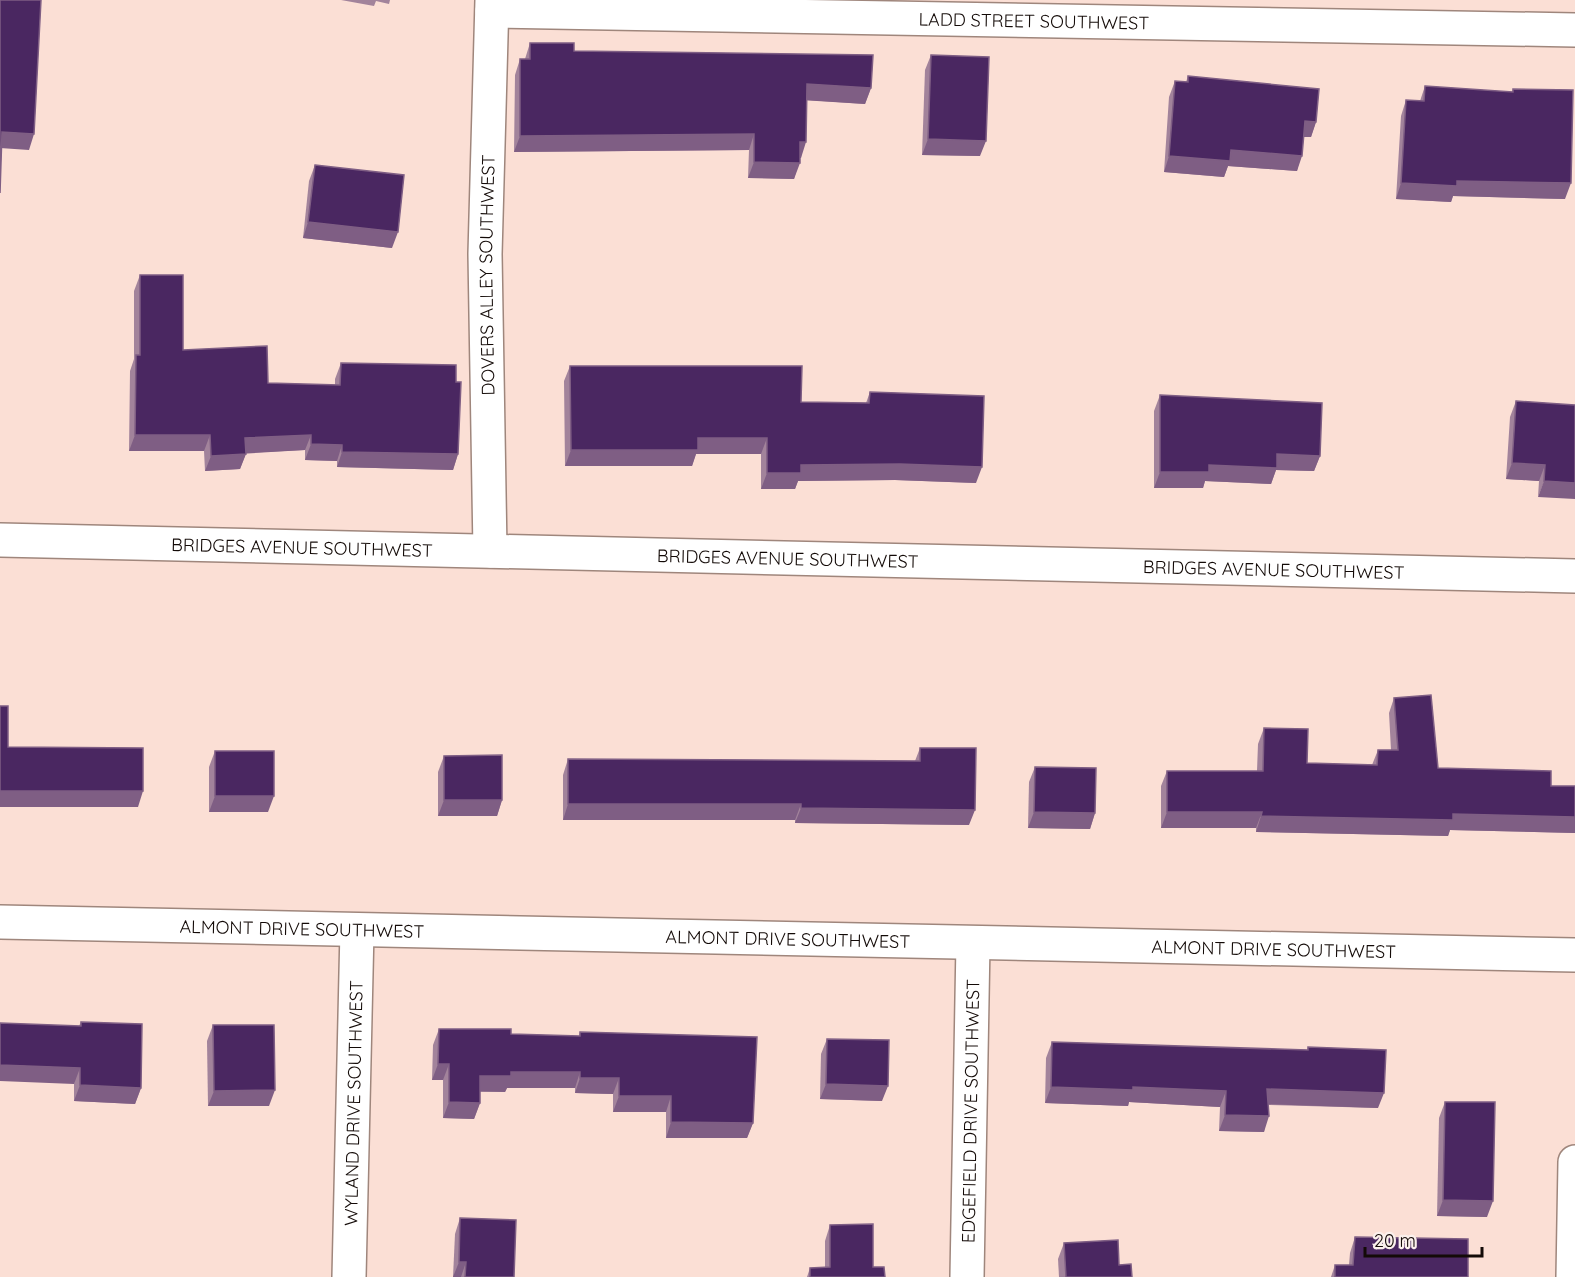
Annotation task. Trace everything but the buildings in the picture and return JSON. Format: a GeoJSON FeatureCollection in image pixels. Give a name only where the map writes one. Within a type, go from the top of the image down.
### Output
{"type":"FeatureCollection","features":[{"type":"Feature","properties":{"kind":"street","name":"LADD STREET SOUTHWEST"},"geometry":{"type":"LineString","coordinates":[[492,5],[1575,30]]}},
{"type":"Feature","properties":{"kind":"street","name":"DOVERS ALLEY SOUTHWEST"},"geometry":{"type":"LineString","coordinates":[[490,551],[485,254],[492,5]]}},
{"type":"Feature","properties":{"kind":"street","name":"BRIDGES AVENUE SOUTHWEST"},"geometry":{"type":"LineString","coordinates":[[0,540],[1575,576]]}},
{"type":"Feature","properties":{"kind":"street","name":"ALMONT DRIVE SOUTHWEST"},"geometry":{"type":"LineString","coordinates":[[0,922],[1575,955]]}},
{"type":"Feature","properties":{"kind":"street","name":"WYLAND DRIVE SOUTHWEST"},"geometry":{"type":"LineString","coordinates":[[349,1277],[357,930]]}},
{"type":"Feature","properties":{"kind":"street","name":"EDGEFIELD DRIVE SOUTHWEST"},"geometry":{"type":"LineString","coordinates":[[967,1277],[973,943]]}},
{"type":"Feature","properties":{"kind":"street"},"geometry":{"type":"LineString","coordinates":[[1573,1277],[1575,1162]]}}]}
